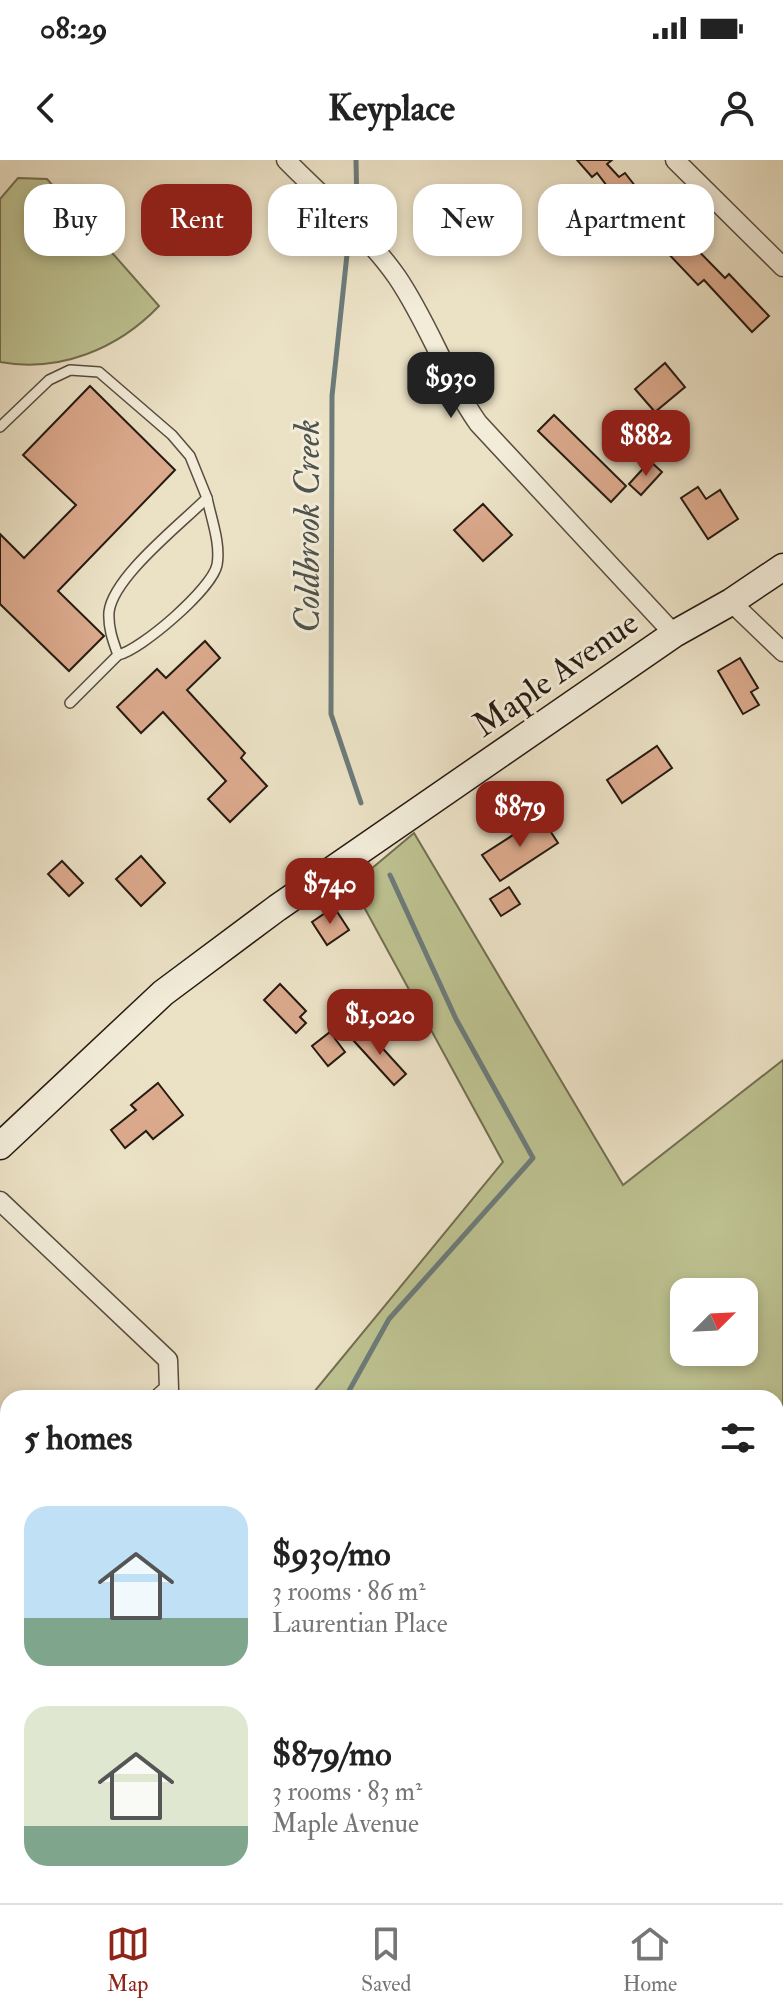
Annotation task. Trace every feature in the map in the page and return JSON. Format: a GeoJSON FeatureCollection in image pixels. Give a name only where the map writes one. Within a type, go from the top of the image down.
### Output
{"type":"FeatureCollection","features":[{"type":"Feature","properties":{"kind":"main road","name":"Maple Avenue"},"geometry":{"type":"LineString","coordinates":[[0,1146],[163,993],[277,908],[674,634],[731,602],[783,567]]}},
{"type":"Feature","properties":{"kind":"street"},"geometry":{"type":"LineString","coordinates":[[286,160],[394,273],[425,325],[455,390],[478,423],[674,634]]}},
{"type":"Feature","properties":{"kind":"street"},"geometry":{"type":"LineString","coordinates":[[675,160],[783,267]]}},
{"type":"Feature","properties":{"kind":"street"},"geometry":{"type":"LineString","coordinates":[[731,602],[783,652]]}},
{"type":"Feature","properties":{"kind":"street"},"geometry":{"type":"LineString","coordinates":[[0,1201],[168,1360],[168,1390]]}},
{"type":"Feature","properties":{"kind":"lane"},"geometry":{"type":"LineString","coordinates":[[0,427],[49,380],[70,370],[99,372],[172,435],[190,456],[207,498],[217,567],[206,585],[138,649],[118,655],[70,703]]}},
{"type":"Feature","properties":{"kind":"lane"},"geometry":{"type":"LineString","coordinates":[[118,655],[110,634],[109,610],[120,585],[207,498]]}},
{"type":"Feature","properties":{"kind":"green space"},"geometry":{"type":"Polygon","coordinates":[[[18,178],[47,179],[51,184],[24,184],[24,256],[115,256],[159,306],[125,334],[86,354],[44,364],[0,362],[0,199],[18,178]]]}},
{"type":"Feature","properties":{"kind":"green space"},"geometry":{"type":"Polygon","coordinates":[[[414,833],[623,1185],[783,1060],[783,1390],[316,1390],[503,1162],[352,885],[414,833]]]}},
{"type":"Feature","properties":{"kind":"building"},"geometry":{"type":"Polygon","coordinates":[[[577,160],[612,160],[607,164],[619,177],[625,173],[634,184],[605,184],[597,173],[592,177],[577,160]]]}},
{"type":"Feature","properties":{"kind":"building"},"geometry":{"type":"Polygon","coordinates":[[[671,256],[703,256],[725,278],[729,274],[769,316],[752,332],[704,280],[698,285],[671,256]]]}},
{"type":"Feature","properties":{"kind":"building"},"geometry":{"type":"Polygon","coordinates":[[[665,363],[685,387],[655,412],[635,389],[665,363]]]}},
{"type":"Feature","properties":{"kind":"building"},"geometry":{"type":"Polygon","coordinates":[[[90,386],[175,470],[58,591],[104,636],[69,671],[0,604],[0,534],[24,558],[76,505],[23,455],[90,386]]]}},
{"type":"Feature","properties":{"kind":"building"},"geometry":{"type":"Polygon","coordinates":[[[554,415],[626,486],[611,502],[538,431],[554,415]]]}},
{"type":"Feature","properties":{"kind":"building"},"geometry":{"type":"Polygon","coordinates":[[[650,461],[662,472],[641,495],[629,484],[650,461]]]}},
{"type":"Feature","properties":{"kind":"building"},"geometry":{"type":"Polygon","coordinates":[[[698,487],[706,499],[720,490],[738,519],[708,539],[681,498],[698,487]]]}},
{"type":"Feature","properties":{"kind":"building"},"geometry":{"type":"Polygon","coordinates":[[[483,504],[512,535],[483,561],[454,530],[483,504]]]}},
{"type":"Feature","properties":{"kind":"building"},"geometry":{"type":"Polygon","coordinates":[[[205,641],[220,658],[187,690],[245,753],[241,758],[267,786],[230,822],[208,799],[226,781],[163,712],[141,733],[117,707],[157,669],[166,678],[205,641]]]}},
{"type":"Feature","properties":{"kind":"building"},"geometry":{"type":"Polygon","coordinates":[[[740,658],[758,688],[751,692],[759,705],[743,714],[718,671],[740,658]]]}},
{"type":"Feature","properties":{"kind":"building"},"geometry":{"type":"Polygon","coordinates":[[[657,746],[672,768],[622,803],[607,780],[657,746]]]}},
{"type":"Feature","properties":{"kind":"building"},"geometry":{"type":"Polygon","coordinates":[[[541,817],[558,843],[500,881],[482,855],[541,817]]]}},
{"type":"Feature","properties":{"kind":"building"},"geometry":{"type":"Polygon","coordinates":[[[141,856],[165,883],[141,906],[116,879],[141,856]]]}},
{"type":"Feature","properties":{"kind":"building"},"geometry":{"type":"Polygon","coordinates":[[[62,861],[83,883],[69,896],[48,874],[62,861]]]}},
{"type":"Feature","properties":{"kind":"building"},"geometry":{"type":"Polygon","coordinates":[[[509,887],[520,904],[501,916],[490,899],[509,887]]]}},
{"type":"Feature","properties":{"kind":"building"},"geometry":{"type":"Polygon","coordinates":[[[334,907],[349,930],[327,945],[312,922],[334,907]]]}},
{"type":"Feature","properties":{"kind":"building"},"geometry":{"type":"Polygon","coordinates":[[[280,984],[306,1011],[300,1017],[306,1023],[296,1033],[264,1000],[280,984]]]}},
{"type":"Feature","properties":{"kind":"building"},"geometry":{"type":"Polygon","coordinates":[[[365,1029],[406,1074],[394,1085],[353,1040],[365,1029]]]}},
{"type":"Feature","properties":{"kind":"building"},"geometry":{"type":"Polygon","coordinates":[[[330,1032],[345,1052],[328,1066],[312,1046],[330,1032]]]}},
{"type":"Feature","properties":{"kind":"building"},"geometry":{"type":"Polygon","coordinates":[[[158,1083],[183,1115],[153,1139],[146,1131],[125,1148],[111,1130],[136,1110],[131,1105],[158,1083]]]}},
{"type":"Feature","properties":{"kind":"waterway","name":"Coldbrook Creek"},"geometry":{"type":"LineString","coordinates":[[356,160],[356,184]]}},
{"type":"Feature","properties":{"kind":"waterway","name":"Coldbrook Creek"},"geometry":{"type":"LineString","coordinates":[[347,256],[332,396],[331,714],[361,803]]}},
{"type":"Feature","properties":{"kind":"waterway","name":"Coldbrook Creek"},"geometry":{"type":"LineString","coordinates":[[349,1390],[389,1319],[533,1158],[456,1019],[390,875]]}}]}
